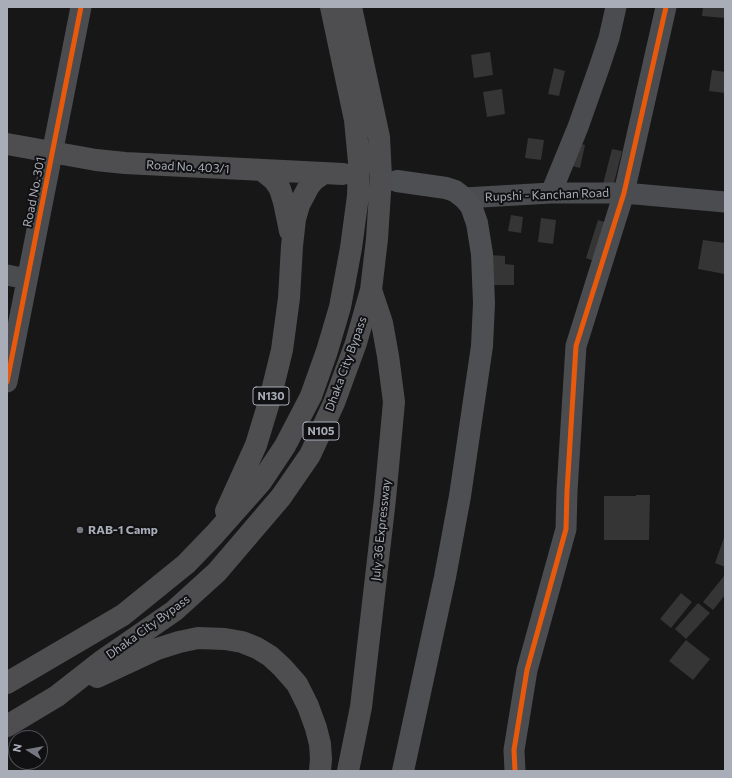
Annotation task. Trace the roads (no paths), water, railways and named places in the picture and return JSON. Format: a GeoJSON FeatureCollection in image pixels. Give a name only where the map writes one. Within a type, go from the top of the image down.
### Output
{"type":"FeatureCollection","features":[{"type":"Feature","properties":{"kind":"highway","name":"Dhaka City Bypass"},"geometry":{"type":"LineString","coordinates":[[7,683],[123,615],[186,564],[261,482],[285,446],[311,396],[327,351],[340,307],[351,248],[358,196],[359,162],[355,120],[331,7]]}},
{"type":"Feature","properties":{"kind":"highway","name":"Dhaka City Bypass"},"geometry":{"type":"LineString","coordinates":[[7,726],[57,696],[103,660],[174,611],[217,572],[282,497],[310,455],[334,403],[356,343],[371,290],[377,239],[381,162],[379,137],[351,7]]}},
{"type":"Feature","properties":{"kind":"highway","name":"N130"},"geometry":{"type":"LineString","coordinates":[[7,144],[52,153]]}},
{"type":"Feature","properties":{"kind":"highway","name":"Road No. 403/1"},"geometry":{"type":"LineString","coordinates":[[52,153],[125,163],[263,171],[334,173],[314,180],[309,186],[299,204],[295,219],[292,246]]}},
{"type":"Feature","properties":{"kind":"highway","name":"N130"},"geometry":{"type":"LineString","coordinates":[[214,535],[256,445],[270,399],[282,350],[289,298],[292,246],[288,219],[280,189],[274,180],[263,171]]}},
{"type":"Feature","properties":{"kind":"highway","name":"July 36 Expressway"},"geometry":{"type":"LineString","coordinates":[[348,771],[362,699],[386,499],[394,402],[382,322],[371,290]]}},
{"type":"Feature","properties":{"kind":"highway"},"geometry":{"type":"LineString","coordinates":[[57,696],[157,649],[179,642],[198,638],[212,638],[242,642],[257,648],[270,656],[297,684],[308,706],[316,728],[321,760],[320,771]]}},
{"type":"Feature","properties":{"kind":"main road"},"geometry":{"type":"LineString","coordinates":[[397,181],[446,188],[455,191],[464,198],[470,206],[477,223],[482,254],[484,302],[482,346],[464,473],[447,570],[403,771]]}},
{"type":"Feature","properties":{"kind":"street","name":"Road No. 301"},"geometry":{"type":"LineString","coordinates":[[7,382],[81,7]]}},
{"type":"Feature","properties":{"kind":"street"},"geometry":{"type":"LineString","coordinates":[[551,194],[578,127],[600,65],[609,38],[616,7]]}},
{"type":"Feature","properties":{"kind":"street"},"geometry":{"type":"LineString","coordinates":[[515,771],[514,750],[527,670],[566,529],[576,346],[624,193],[666,7]]}},
{"type":"Feature","properties":{"kind":"street","name":"Rupshi - Kanchan Road"},"geometry":{"type":"LineString","coordinates":[[464,198],[551,194],[624,193],[725,202]]}},
{"type":"Feature","properties":{"kind":"street"},"geometry":{"type":"LineString","coordinates":[[7,275],[27,279]]}},
{"type":"Feature","properties":{"kind":"place","name":"RAB-1 Camp"},"geometry":{"type":"Point","coordinates":[80,530]}}]}
